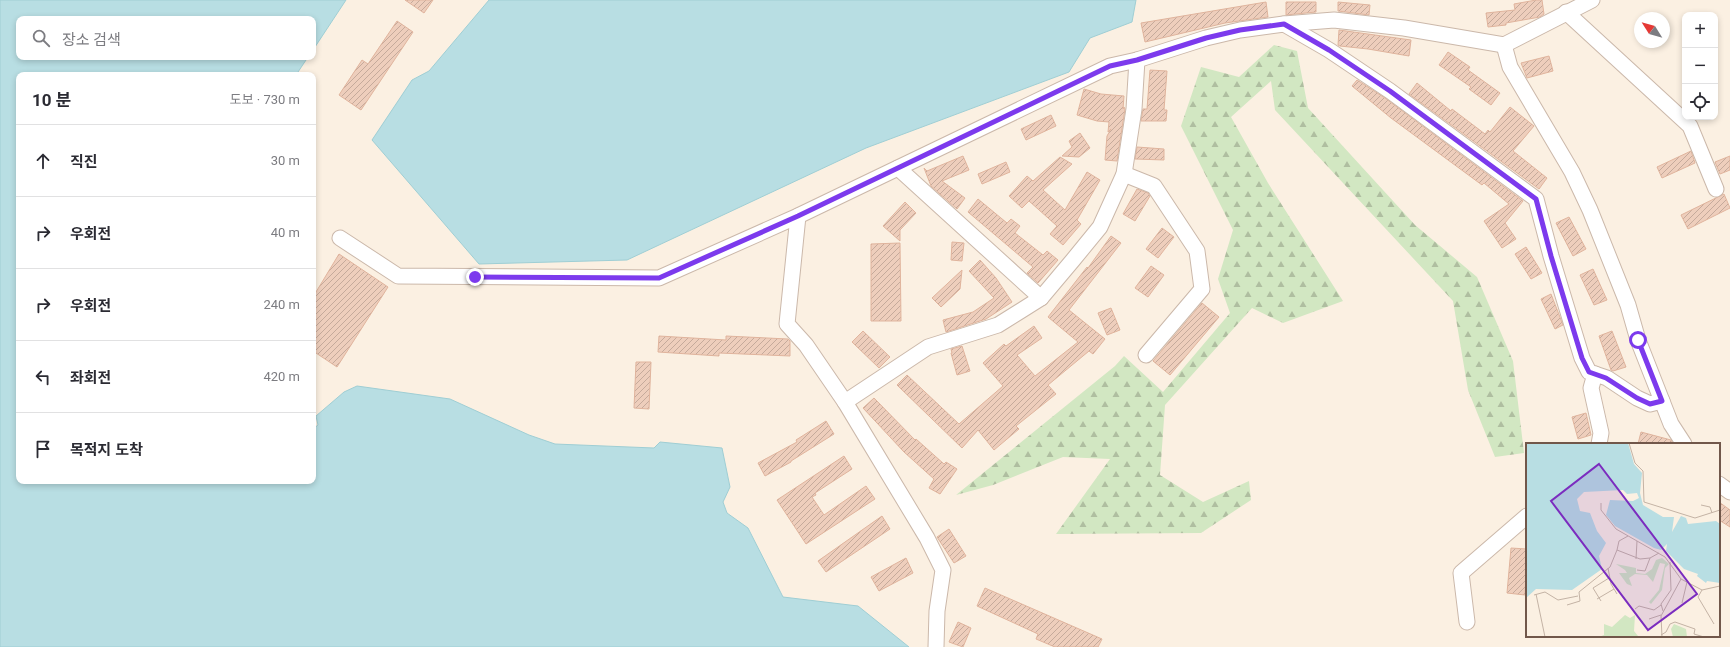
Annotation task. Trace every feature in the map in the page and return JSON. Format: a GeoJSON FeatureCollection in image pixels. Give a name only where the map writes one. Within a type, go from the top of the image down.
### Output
{"type":"FeatureCollection","features":[{"type":"Feature","properties":{"kind":"street"},"geometry":{"type":"LineString","coordinates":[[340,238],[398,276],[659,278],[798,216],[1110,66],[1137,60],[1206,38],[1240,30],[1284,24],[1334,20],[1404,28],[1504,45],[1592,0]]}},
{"type":"Feature","properties":{"kind":"street"},"geometry":{"type":"LineString","coordinates":[[1566,12],[1690,126],[1716,189]]}},
{"type":"Feature","properties":{"kind":"street"},"geometry":{"type":"LineString","coordinates":[[1284,24],[1329,50],[1390,91],[1536,199],[1551,256],[1582,358],[1589,372],[1606,378],[1637,398],[1650,404],[1662,401]]}},
{"type":"Feature","properties":{"kind":"street"},"geometry":{"type":"LineString","coordinates":[[1504,45],[1510,67],[1572,172],[1590,210],[1628,305],[1638,340],[1671,424],[1680,442]]}},
{"type":"Feature","properties":{"kind":"street"},"geometry":{"type":"LineString","coordinates":[[846,402],[928,347],[998,325],[1041,298],[1100,227],[1124,174],[1134,109],[1137,60]]}},
{"type":"Feature","properties":{"kind":"street"},"geometry":{"type":"LineString","coordinates":[[898,168],[1041,298]]}},
{"type":"Feature","properties":{"kind":"street"},"geometry":{"type":"LineString","coordinates":[[1124,174],[1154,186],[1163,199],[1197,251],[1202,289],[1146,355]]}},
{"type":"Feature","properties":{"kind":"street"},"geometry":{"type":"LineString","coordinates":[[798,216],[787,324],[806,345],[846,402],[927,538],[943,570],[937,611],[936,647]]}},
{"type":"Feature","properties":{"kind":"street"},"geometry":{"type":"LineString","coordinates":[[1594,374],[1591,388],[1601,433],[1599,443]]}},
{"type":"Feature","properties":{"kind":"street"},"geometry":{"type":"LineString","coordinates":[[1720,485],[1730,492]]}},
{"type":"Feature","properties":{"kind":"street"},"geometry":{"type":"LineString","coordinates":[[1467,622],[1461,573],[1526,517]]}},
{"type":"Feature","properties":{"kind":"green space"},"geometry":{"type":"Polygon","coordinates":[[[1274,45],[1297,51],[1308,108],[1415,225],[1477,277],[1513,361],[1524,453],[1495,457],[1468,390],[1453,301],[1275,110],[1271,81],[1231,117],[1268,183],[1343,301],[1283,323],[1252,308],[1165,405],[1160,475],[1203,502],[1249,481],[1251,500],[1201,533],[1056,534],[1110,459],[1063,457],[993,485],[956,495],[1115,366],[1124,356],[1163,392],[1230,313],[1218,279],[1233,230],[1181,126],[1201,67],[1239,77],[1274,45]]]}},
{"type":"Feature","properties":{"kind":"water"},"geometry":{"type":"Polygon","coordinates":[[[0,0],[346,0],[316,45],[316,16],[16,16],[16,60],[306,60],[298,72],[16,72],[16,484],[316,484],[316,427],[318,425],[316,416],[344,392],[357,386],[450,399],[529,435],[555,444],[654,448],[660,442],[722,448],[730,487],[723,502],[727,513],[748,528],[783,597],[858,606],[909,647],[0,647],[0,0]]]}},
{"type":"Feature","properties":{"kind":"water"},"geometry":{"type":"Polygon","coordinates":[[[489,0],[1136,0],[1132,22],[1090,38],[1069,72],[866,148],[627,260],[479,264],[372,140],[412,80],[429,71],[489,0]]]}},
{"type":"Feature","properties":{"kind":"building"},"geometry":{"type":"Polygon","coordinates":[[[405,0],[433,0],[424,13],[405,0]]]}},
{"type":"Feature","properties":{"kind":"building"},"geometry":{"type":"Polygon","coordinates":[[[1542,0],[1544,14],[1540,17],[1506,23],[1506,25],[1488,27],[1486,13],[1515,10],[1514,4],[1542,0]]]}},
{"type":"Feature","properties":{"kind":"building"},"geometry":{"type":"Polygon","coordinates":[[[1266,2],[1268,17],[1225,23],[1145,42],[1141,23],[1266,2]]]}},
{"type":"Feature","properties":{"kind":"building"},"geometry":{"type":"Polygon","coordinates":[[[1286,2],[1316,2],[1316,12],[1286,15],[1286,2]]]}},
{"type":"Feature","properties":{"kind":"building"},"geometry":{"type":"Polygon","coordinates":[[[1338,2],[1370,5],[1369,15],[1338,11],[1338,2]]]}},
{"type":"Feature","properties":{"kind":"building"},"geometry":{"type":"Polygon","coordinates":[[[397,21],[413,32],[361,110],[339,95],[362,60],[368,64],[397,21]]]}},
{"type":"Feature","properties":{"kind":"building"},"geometry":{"type":"Polygon","coordinates":[[[1339,30],[1411,40],[1409,56],[1340,46],[1338,45],[1339,30]]]}},
{"type":"Feature","properties":{"kind":"building"},"geometry":{"type":"Polygon","coordinates":[[[1448,52],[1470,67],[1468,70],[1500,93],[1491,105],[1469,89],[1471,87],[1439,65],[1448,52]]]}},
{"type":"Feature","properties":{"kind":"building"},"geometry":{"type":"Polygon","coordinates":[[[1549,56],[1553,71],[1527,78],[1521,63],[1549,56]]]}},
{"type":"Feature","properties":{"kind":"building"},"geometry":{"type":"Polygon","coordinates":[[[1150,70],[1167,71],[1164,110],[1167,110],[1166,121],[1141,121],[1143,109],[1147,109],[1150,70]]]}},
{"type":"Feature","properties":{"kind":"building"},"geometry":{"type":"Polygon","coordinates":[[[1357,80],[1385,98],[1523,201],[1505,223],[1516,239],[1502,248],[1484,221],[1509,204],[1484,183],[1482,185],[1391,118],[1352,86],[1357,80]]]}},
{"type":"Feature","properties":{"kind":"building"},"geometry":{"type":"Polygon","coordinates":[[[1417,83],[1451,111],[1452,109],[1485,134],[1488,130],[1490,132],[1510,107],[1534,126],[1513,151],[1547,178],[1539,189],[1409,94],[1417,83]]]}},
{"type":"Feature","properties":{"kind":"building"},"geometry":{"type":"Polygon","coordinates":[[[1084,89],[1101,94],[1124,96],[1123,109],[1124,107],[1125,109],[1117,161],[1105,160],[1107,136],[1111,129],[1108,132],[1109,122],[1097,121],[1077,115],[1084,89]]]}},
{"type":"Feature","properties":{"kind":"building"},"geometry":{"type":"Polygon","coordinates":[[[1051,115],[1056,126],[1026,140],[1021,129],[1051,115]]]}},
{"type":"Feature","properties":{"kind":"building"},"geometry":{"type":"Polygon","coordinates":[[[1080,133],[1090,148],[1079,157],[1062,156],[1072,147],[1069,141],[1080,133]]]}},
{"type":"Feature","properties":{"kind":"building"},"geometry":{"type":"Polygon","coordinates":[[[1137,147],[1164,149],[1164,160],[1135,159],[1137,147]]]}},
{"type":"Feature","properties":{"kind":"building"},"geometry":{"type":"Polygon","coordinates":[[[1691,151],[1695,163],[1662,178],[1657,167],[1691,151]]]}},
{"type":"Feature","properties":{"kind":"building"},"geometry":{"type":"Polygon","coordinates":[[[963,156],[969,170],[942,181],[965,198],[957,209],[931,186],[924,168],[927,171],[963,156]]]}},
{"type":"Feature","properties":{"kind":"building"},"geometry":{"type":"Polygon","coordinates":[[[1730,156],[1730,170],[1720,174],[1715,162],[1730,156]]]}},
{"type":"Feature","properties":{"kind":"building"},"geometry":{"type":"Polygon","coordinates":[[[1060,157],[1072,164],[1043,190],[1065,210],[1087,172],[1100,180],[1077,220],[1081,224],[1063,245],[1050,234],[1057,226],[1029,201],[1022,208],[1009,196],[1027,176],[1033,181],[1060,157]]]}},
{"type":"Feature","properties":{"kind":"building"},"geometry":{"type":"Polygon","coordinates":[[[1006,162],[1010,172],[982,184],[978,174],[1006,162]]]}},
{"type":"Feature","properties":{"kind":"building"},"geometry":{"type":"Polygon","coordinates":[[[1137,189],[1148,193],[1150,196],[1135,221],[1123,214],[1137,189]]]}},
{"type":"Feature","properties":{"kind":"building"},"geometry":{"type":"Polygon","coordinates":[[[1724,194],[1730,208],[1688,229],[1681,215],[1724,194]]]}},
{"type":"Feature","properties":{"kind":"building"},"geometry":{"type":"Polygon","coordinates":[[[978,199],[1007,223],[1011,219],[1020,226],[1015,233],[1043,255],[1047,251],[1058,260],[1038,283],[1027,273],[1033,267],[968,212],[978,199]]]}},
{"type":"Feature","properties":{"kind":"building"},"geometry":{"type":"Polygon","coordinates":[[[905,202],[916,213],[900,230],[900,241],[883,226],[905,202]]]}},
{"type":"Feature","properties":{"kind":"building"},"geometry":{"type":"Polygon","coordinates":[[[1569,217],[1586,249],[1573,256],[1556,223],[1569,217]]]}},
{"type":"Feature","properties":{"kind":"building"},"geometry":{"type":"Polygon","coordinates":[[[1162,228],[1174,237],[1158,258],[1146,249],[1162,228]]]}},
{"type":"Feature","properties":{"kind":"building"},"geometry":{"type":"Polygon","coordinates":[[[1111,236],[1121,243],[1069,310],[1105,339],[1093,354],[1089,351],[1048,385],[1056,394],[1016,426],[1019,429],[994,450],[978,430],[962,448],[897,385],[907,375],[959,424],[1003,386],[983,363],[1004,344],[1006,346],[1034,326],[1042,338],[1017,355],[1035,376],[1078,342],[1048,317],[1087,267],[1088,268],[1111,236]]]}},
{"type":"Feature","properties":{"kind":"building"},"geometry":{"type":"Polygon","coordinates":[[[952,242],[964,243],[962,261],[951,260],[952,242]]]}},
{"type":"Feature","properties":{"kind":"building"},"geometry":{"type":"Polygon","coordinates":[[[900,243],[901,321],[871,321],[871,244],[900,243]]]}},
{"type":"Feature","properties":{"kind":"building"},"geometry":{"type":"Polygon","coordinates":[[[1526,247],[1542,273],[1531,279],[1515,254],[1526,247]]]}},
{"type":"Feature","properties":{"kind":"building"},"geometry":{"type":"Polygon","coordinates":[[[339,254],[388,287],[337,367],[316,353],[316,292],[339,254]]]}},
{"type":"Feature","properties":{"kind":"building"},"geometry":{"type":"Polygon","coordinates":[[[980,260],[996,278],[1012,302],[986,319],[946,332],[943,320],[973,312],[994,298],[969,271],[980,260]]]}},
{"type":"Feature","properties":{"kind":"building"},"geometry":{"type":"Polygon","coordinates":[[[1151,266],[1164,275],[1148,297],[1135,288],[1151,266]]]}},
{"type":"Feature","properties":{"kind":"building"},"geometry":{"type":"Polygon","coordinates":[[[1593,269],[1607,300],[1594,305],[1580,275],[1593,269]]]}},
{"type":"Feature","properties":{"kind":"building"},"geometry":{"type":"Polygon","coordinates":[[[962,270],[960,289],[941,307],[932,298],[962,270]]]}},
{"type":"Feature","properties":{"kind":"building"},"geometry":{"type":"Polygon","coordinates":[[[1551,294],[1563,325],[1555,329],[1541,299],[1551,294]]]}},
{"type":"Feature","properties":{"kind":"building"},"geometry":{"type":"Polygon","coordinates":[[[1202,303],[1219,317],[1170,375],[1153,361],[1202,303]]]}},
{"type":"Feature","properties":{"kind":"building"},"geometry":{"type":"Polygon","coordinates":[[[1111,308],[1120,330],[1107,335],[1098,313],[1111,308]]]}},
{"type":"Feature","properties":{"kind":"building"},"geometry":{"type":"Polygon","coordinates":[[[863,331],[890,357],[879,368],[852,342],[863,331]]]}},
{"type":"Feature","properties":{"kind":"building"},"geometry":{"type":"Polygon","coordinates":[[[1612,331],[1626,367],[1613,371],[1611,370],[1599,336],[1612,331]]]}},
{"type":"Feature","properties":{"kind":"building"},"geometry":{"type":"Polygon","coordinates":[[[659,336],[726,340],[726,336],[788,339],[790,341],[790,356],[719,353],[719,356],[658,352],[659,336]]]}},
{"type":"Feature","properties":{"kind":"building"},"geometry":{"type":"Polygon","coordinates":[[[962,346],[970,371],[957,375],[951,349],[962,346]]]}},
{"type":"Feature","properties":{"kind":"building"},"geometry":{"type":"Polygon","coordinates":[[[636,362],[651,362],[649,409],[634,408],[636,362]]]}},
{"type":"Feature","properties":{"kind":"building"},"geometry":{"type":"Polygon","coordinates":[[[874,398],[915,440],[916,439],[944,464],[946,462],[957,469],[940,494],[929,488],[934,479],[904,452],[863,408],[874,398]]]}},
{"type":"Feature","properties":{"kind":"building"},"geometry":{"type":"Polygon","coordinates":[[[1586,413],[1591,435],[1578,439],[1572,417],[1586,413]]]}},
{"type":"Feature","properties":{"kind":"building"},"geometry":{"type":"Polygon","coordinates":[[[826,421],[834,434],[791,462],[765,476],[758,463],[797,442],[796,440],[826,421]]]}},
{"type":"Feature","properties":{"kind":"building"},"geometry":{"type":"Polygon","coordinates":[[[1641,432],[1671,440],[1672,443],[1638,443],[1641,432]]]}},
{"type":"Feature","properties":{"kind":"building"},"geometry":{"type":"Polygon","coordinates":[[[844,456],[852,469],[815,493],[816,495],[812,497],[824,515],[866,486],[875,499],[806,544],[777,500],[844,456]]]}},
{"type":"Feature","properties":{"kind":"building"},"geometry":{"type":"Polygon","coordinates":[[[1720,503],[1730,510],[1730,527],[1720,521],[1720,503]]]}},
{"type":"Feature","properties":{"kind":"building"},"geometry":{"type":"Polygon","coordinates":[[[882,516],[890,529],[826,572],[818,561],[882,516]]]}},
{"type":"Feature","properties":{"kind":"building"},"geometry":{"type":"Polygon","coordinates":[[[949,529],[966,556],[954,563],[937,537],[949,529]]]}},
{"type":"Feature","properties":{"kind":"building"},"geometry":{"type":"Polygon","coordinates":[[[1511,548],[1526,549],[1525,595],[1507,593],[1511,548]]]}},
{"type":"Feature","properties":{"kind":"building"},"geometry":{"type":"Polygon","coordinates":[[[906,558],[913,573],[879,591],[871,577],[906,558]]]}},
{"type":"Feature","properties":{"kind":"building"},"geometry":{"type":"Polygon","coordinates":[[[985,588],[1102,639],[1098,647],[1055,647],[1036,639],[1038,634],[977,606],[985,588]]]}},
{"type":"Feature","properties":{"kind":"building"},"geometry":{"type":"Polygon","coordinates":[[[958,622],[971,628],[963,647],[949,642],[958,622]]]}},
{"type":"Feature","properties":{"kind":"route"},"geometry":{"type":"LineString","coordinates":[[475,277],[659,278],[798,216],[1110,66],[1137,60],[1206,38],[1240,30],[1284,24],[1329,50],[1390,91],[1536,199],[1551,256],[1582,358],[1589,372],[1606,378],[1637,398],[1650,404],[1662,401],[1658,387],[1638,340]]}}]}
